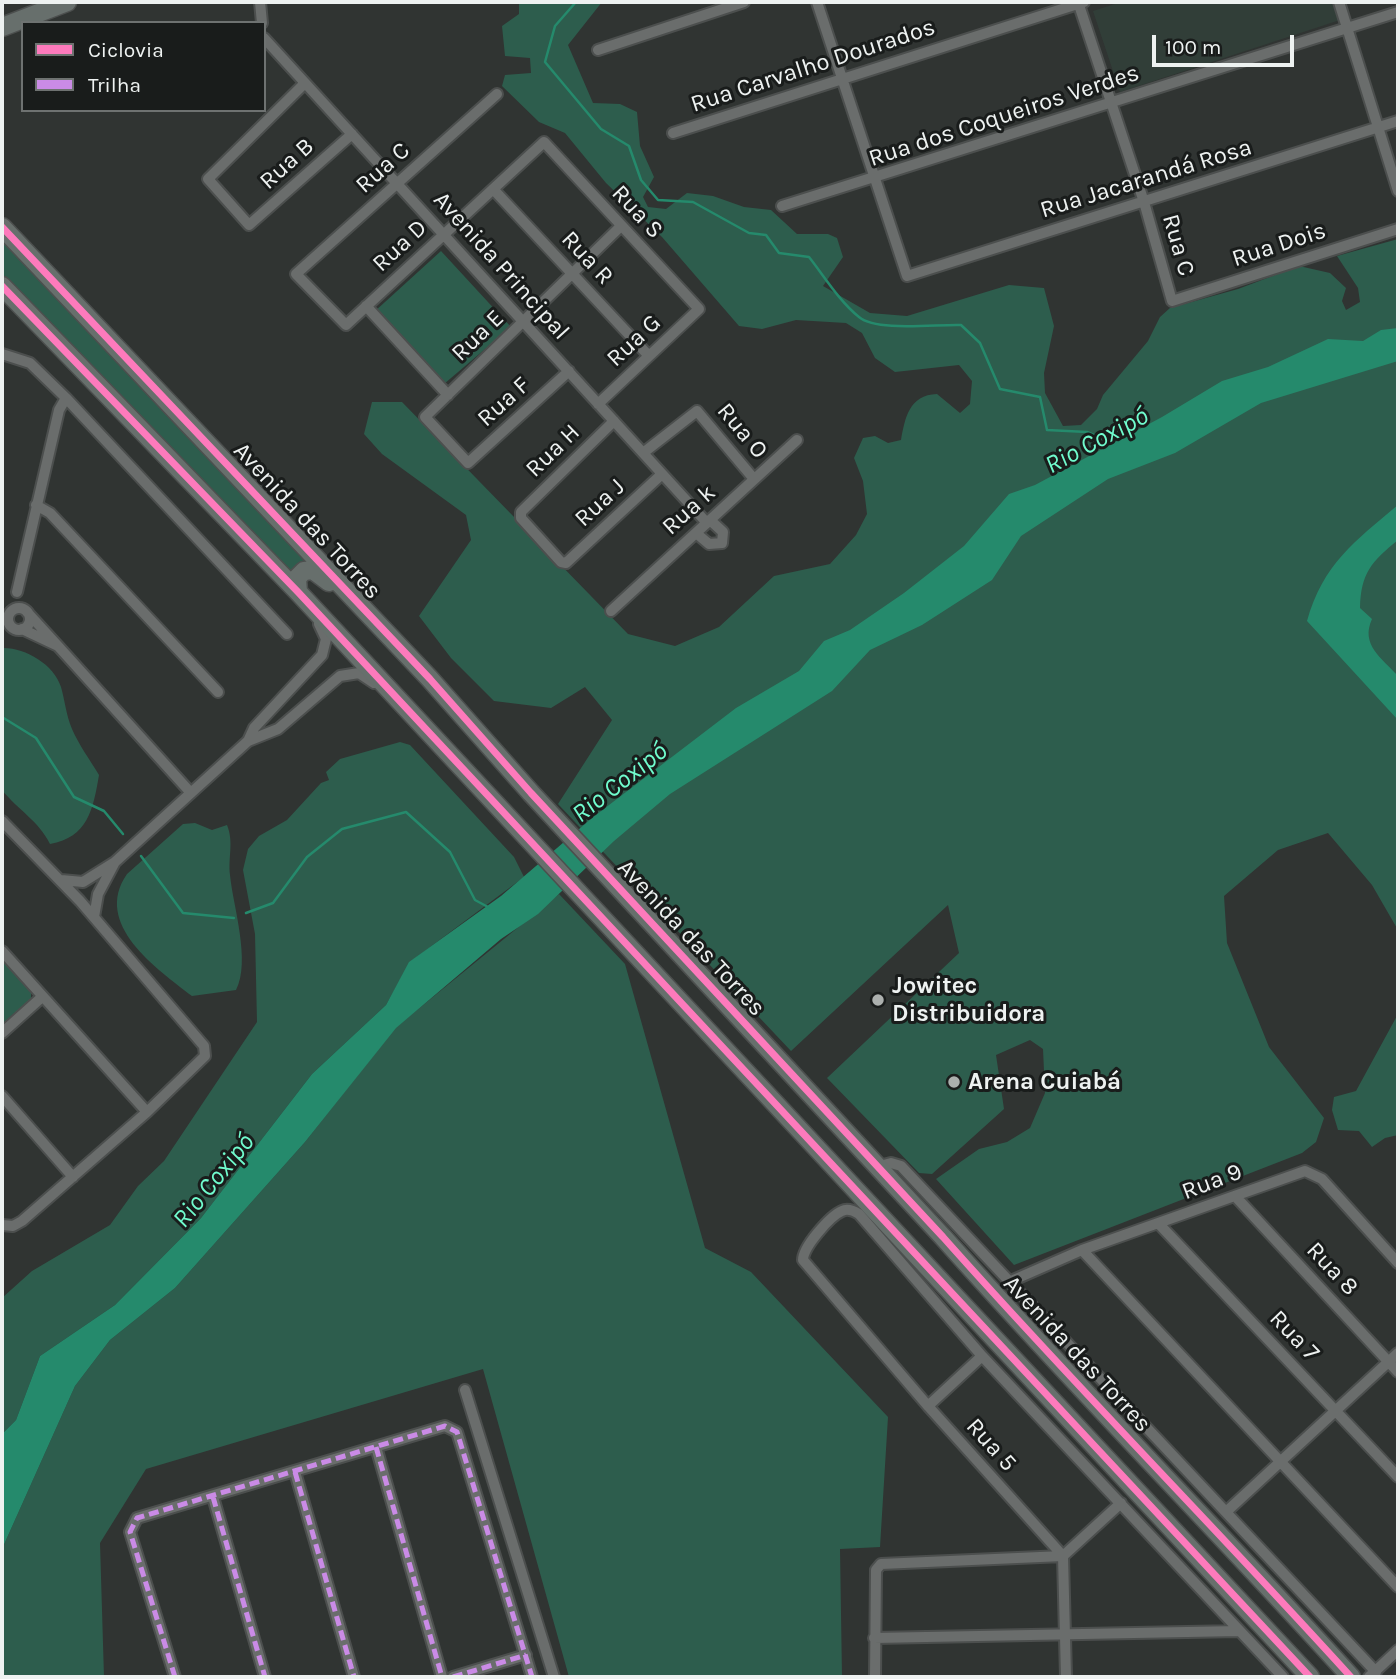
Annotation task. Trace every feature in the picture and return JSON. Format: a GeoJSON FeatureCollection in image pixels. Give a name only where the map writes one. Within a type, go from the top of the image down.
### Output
{"type":"FeatureCollection","features":[{"type":"Feature","properties":{"kind":"main road"},"geometry":{"type":"LineString","coordinates":[[4,27],[67,2]]}},
{"type":"Feature","properties":{"kind":"main road","name":"Avenida das Torres"},"geometry":{"type":"LineString","coordinates":[[2,227],[430,679],[530,793],[1351,1677]]}},
{"type":"Feature","properties":{"kind":"main road","name":"Avenida das Torres"},"geometry":{"type":"LineString","coordinates":[[2,286],[298,592],[505,812],[1310,1677]]}},
{"type":"Feature","properties":{"kind":"main road"},"geometry":{"type":"LineString","coordinates":[[298,592],[297,578],[304,572],[313,570],[323,576],[383,639],[430,679]]}},
{"type":"Feature","properties":{"kind":"main road"},"geometry":{"type":"LineString","coordinates":[[916,1254],[931,1249],[943,1237]]}},
{"type":"Feature","properties":{"kind":"main road"},"geometry":{"type":"LineString","coordinates":[[950,1291],[963,1276],[980,1278]]}},
{"type":"Feature","properties":{"kind":"street"},"geometry":{"type":"LineString","coordinates":[[260,2],[262,21]]}},
{"type":"Feature","properties":{"kind":"street"},"geometry":{"type":"LineString","coordinates":[[598,50],[744,2]]}},
{"type":"Feature","properties":{"kind":"street"},"geometry":{"type":"LineString","coordinates":[[817,2],[875,179]]}},
{"type":"Feature","properties":{"kind":"street","name":"Rua Carvalho Dourados"},"geometry":{"type":"LineString","coordinates":[[673,133],[1080,2]]}},
{"type":"Feature","properties":{"kind":"street","name":"Rua C"},"geometry":{"type":"LineString","coordinates":[[1080,2],[1144,202],[1172,301]]}},
{"type":"Feature","properties":{"kind":"street"},"geometry":{"type":"LineString","coordinates":[[1339,2],[1398,191]]}},
{"type":"Feature","properties":{"kind":"street","name":"Rua dos Coqueiros Verdes"},"geometry":{"type":"LineString","coordinates":[[782,206],[875,179],[1398,12]]}},
{"type":"Feature","properties":{"kind":"street","name":"Avenida Principal"},"geometry":{"type":"LineString","coordinates":[[266,40],[708,521]]}},
{"type":"Feature","properties":{"kind":"street","name":"Rua B"},"geometry":{"type":"LineString","coordinates":[[305,83],[208,179],[250,225],[352,134]]}},
{"type":"Feature","properties":{"kind":"street","name":"Rua C"},"geometry":{"type":"LineString","coordinates":[[346,325],[296,274],[497,94]]}},
{"type":"Feature","properties":{"kind":"street","name":"Rua Jacarandá Rosa"},"geometry":{"type":"LineString","coordinates":[[875,179],[907,276],[1398,121]]}},
{"type":"Feature","properties":{"kind":"street","name":"Rua D"},"geometry":{"type":"LineString","coordinates":[[346,325],[544,142]]}},
{"type":"Feature","properties":{"kind":"street","name":"Rua S"},"geometry":{"type":"LineString","coordinates":[[544,142],[699,309]]}},
{"type":"Feature","properties":{"kind":"street","name":"Rua R"},"geometry":{"type":"LineString","coordinates":[[493,189],[649,356]]}},
{"type":"Feature","properties":{"kind":"street","name":"Rua E"},"geometry":{"type":"LineString","coordinates":[[425,418],[621,226]]}},
{"type":"Feature","properties":{"kind":"street","name":"Rua Dois"},"geometry":{"type":"LineString","coordinates":[[1172,301],[1398,229]]}},
{"type":"Feature","properties":{"kind":"street"},"geometry":{"type":"LineString","coordinates":[[366,306],[448,395]]}},
{"type":"Feature","properties":{"kind":"street","name":"Rua G"},"geometry":{"type":"LineString","coordinates":[[598,404],[699,309]]}},
{"type":"Feature","properties":{"kind":"street"},"geometry":{"type":"LineString","coordinates":[[2,354],[30,363],[66,398],[286,634]]}},
{"type":"Feature","properties":{"kind":"street","name":"Rua F"},"geometry":{"type":"LineString","coordinates":[[425,418],[468,463],[569,371]]}},
{"type":"Feature","properties":{"kind":"street"},"geometry":{"type":"LineString","coordinates":[[58,646],[12,628],[7,615],[17,592],[59,410],[66,398]]}},
{"type":"Feature","properties":{"kind":"street","name":"Rua O"},"geometry":{"type":"LineString","coordinates":[[643,453],[697,411],[754,479]]}},
{"type":"Feature","properties":{"kind":"street","name":"Rua H"},"geometry":{"type":"LineString","coordinates":[[566,563],[561,562],[521,518],[521,512],[614,421]]}},
{"type":"Feature","properties":{"kind":"street","name":"Rua k"},"geometry":{"type":"LineString","coordinates":[[611,611],[797,440]]}},
{"type":"Feature","properties":{"kind":"street","name":"Rua J"},"geometry":{"type":"LineString","coordinates":[[566,563],[662,474]]}},
{"type":"Feature","properties":{"kind":"street"},"geometry":{"type":"LineString","coordinates":[[36,505],[50,513],[218,692]]}},
{"type":"Feature","properties":{"kind":"street"},"geometry":{"type":"LineString","coordinates":[[696,533],[709,544],[722,543],[723,532],[708,521]]}},
{"type":"Feature","properties":{"kind":"street"},"geometry":{"type":"LineString","coordinates":[[12,628],[29,622],[17,592]]}},
{"type":"Feature","properties":{"kind":"street"},"geometry":{"type":"LineString","coordinates":[[248,741],[254,728],[312,668],[326,646],[324,630],[304,608],[298,592]]}},
{"type":"Feature","properties":{"kind":"street"},"geometry":{"type":"LineString","coordinates":[[7,615],[18,608],[26,611],[191,793]]}},
{"type":"Feature","properties":{"kind":"street"},"geometry":{"type":"LineString","coordinates":[[61,880],[83,882],[115,862],[248,741],[278,729],[344,674],[359,673],[366,676],[409,711]]}},
{"type":"Feature","properties":{"kind":"street"},"geometry":{"type":"LineString","coordinates":[[2,821],[94,916],[204,1046],[203,1060],[147,1112],[17,1225],[2,1226]]}},
{"type":"Feature","properties":{"kind":"street"},"geometry":{"type":"LineString","coordinates":[[94,916],[98,894],[115,862]]}},
{"type":"Feature","properties":{"kind":"street"},"geometry":{"type":"LineString","coordinates":[[2,951],[147,1112]]}},
{"type":"Feature","properties":{"kind":"street"},"geometry":{"type":"LineString","coordinates":[[2,1032],[42,997]]}},
{"type":"Feature","properties":{"kind":"street"},"geometry":{"type":"LineString","coordinates":[[2,1096],[74,1177]]}},
{"type":"Feature","properties":{"kind":"street"},"geometry":{"type":"LineString","coordinates":[[876,1167],[891,1163],[901,1166],[1226,1511],[1372,1674],[1398,1650]]}},
{"type":"Feature","properties":{"kind":"street","name":"Rua 9"},"geometry":{"type":"LineString","coordinates":[[1011,1282],[1082,1250],[1159,1224],[1297,1171],[1312,1173],[1322,1179],[1398,1263]]}},
{"type":"Feature","properties":{"kind":"street","name":"Rua 8"},"geometry":{"type":"LineString","coordinates":[[1235,1196],[1398,1372]]}},
{"type":"Feature","properties":{"kind":"street","name":"Rua 5"},"geometry":{"type":"LineString","coordinates":[[982,1356],[859,1214],[850,1210],[841,1211],[806,1247],[803,1260],[809,1270],[1063,1556]]}},
{"type":"Feature","properties":{"kind":"street","name":"Rua 7"},"geometry":{"type":"LineString","coordinates":[[1159,1224],[1398,1477]]}},
{"type":"Feature","properties":{"kind":"street"},"geometry":{"type":"LineString","coordinates":[[1082,1250],[1398,1587]]}},
{"type":"Feature","properties":{"kind":"street"},"geometry":{"type":"LineString","coordinates":[[1226,1511],[1398,1353]]}},
{"type":"Feature","properties":{"kind":"street"},"geometry":{"type":"LineString","coordinates":[[928,1406],[982,1356],[1283,1677]]}},
{"type":"Feature","properties":{"kind":"street"},"geometry":{"type":"LineString","coordinates":[[466,1390],[554,1677]]}},
{"type":"Feature","properties":{"kind":"street"},"geometry":{"type":"LineString","coordinates":[[175,1677],[130,1532],[137,1518],[445,1426],[457,1432],[533,1677]]}},
{"type":"Feature","properties":{"kind":"street"},"geometry":{"type":"LineString","coordinates":[[376,1447],[442,1677]]}},
{"type":"Feature","properties":{"kind":"street"},"geometry":{"type":"LineString","coordinates":[[295,1472],[354,1677]]}},
{"type":"Feature","properties":{"kind":"street"},"geometry":{"type":"LineString","coordinates":[[213,1497],[265,1677]]}},
{"type":"Feature","properties":{"kind":"street"},"geometry":{"type":"LineString","coordinates":[[875,1677],[876,1570],[881,1564],[1063,1556],[1121,1503]]}},
{"type":"Feature","properties":{"kind":"street"},"geometry":{"type":"LineString","coordinates":[[1063,1556],[1066,1677]]}},
{"type":"Feature","properties":{"kind":"street"},"geometry":{"type":"LineString","coordinates":[[874,1638],[1240,1631]]}},
{"type":"Feature","properties":{"kind":"street"},"geometry":{"type":"LineString","coordinates":[[453,1677],[526,1655]]}},
{"type":"Feature","properties":{"kind":"shaded area"},"geometry":{"type":"Polygon","coordinates":[[[519,2],[602,2],[568,45],[593,103],[620,104],[637,112],[640,146],[654,177],[643,197],[648,207],[666,209],[687,193],[713,196],[744,207],[771,210],[797,234],[828,234],[837,238],[843,257],[823,286],[870,313],[907,316],[1009,285],[1044,288],[1054,326],[1044,373],[1045,393],[1063,426],[1081,425],[1097,409],[1103,395],[1148,341],[1160,317],[1170,308],[1238,289],[1299,266],[1330,273],[1346,288],[1342,301],[1346,310],[1360,302],[1358,288],[1337,256],[1398,239],[1398,930],[1372,885],[1328,833],[1278,850],[1224,896],[1227,943],[1269,1047],[1324,1118],[1316,1142],[1302,1153],[1014,1265],[936,1179],[979,1149],[1007,1142],[1030,1128],[1045,1093],[1043,1049],[1030,1040],[996,1055],[1004,1109],[932,1174],[919,1173],[827,1078],[959,953],[948,905],[791,1051],[558,804],[612,720],[585,687],[551,708],[494,701],[451,658],[419,616],[471,540],[466,515],[382,454],[364,434],[372,402],[402,402],[628,634],[675,646],[719,627],[774,576],[830,564],[856,535],[867,514],[863,481],[854,458],[863,438],[875,436],[888,443],[901,440],[910,409],[914,403],[928,395],[937,394],[960,413],[970,404],[972,381],[959,365],[895,372],[875,358],[862,333],[846,323],[796,320],[762,329],[739,326],[662,237],[606,183],[565,133],[539,122],[502,86],[505,75],[531,73],[530,58],[505,56],[502,26],[519,14],[519,2]]]}},
{"type":"Feature","properties":{"kind":"shaded area"},"geometry":{"type":"Polygon","coordinates":[[[1121,2],[1334,2],[1340,20],[1120,92],[1093,11],[1121,2]]]}},
{"type":"Feature","properties":{"kind":"shaded area"},"geometry":{"type":"Polygon","coordinates":[[[2,235],[310,566],[290,577],[2,276],[2,235]]]}},
{"type":"Feature","properties":{"kind":"shaded area"},"geometry":{"type":"Polygon","coordinates":[[[441,251],[511,327],[444,384],[374,312],[441,251]]]}},
{"type":"Feature","properties":{"kind":"shaded area","name":"Rio Coxipó"},"geometry":{"type":"Polygon","coordinates":[[[1398,328],[1398,361],[1261,403],[1175,453],[1108,479],[1021,536],[992,580],[922,625],[870,650],[832,691],[670,794],[614,841],[538,914],[501,939],[396,1028],[305,1142],[175,1288],[110,1340],[75,1386],[2,1549],[2,1434],[16,1420],[40,1356],[115,1305],[201,1218],[312,1074],[386,1005],[409,962],[501,896],[592,818],[736,708],[799,671],[824,641],[850,630],[904,593],[964,546],[1009,494],[1035,485],[1162,417],[1222,381],[1268,367],[1328,339],[1363,341],[1381,330],[1398,328]]]}},
{"type":"Feature","properties":{"kind":"shaded area"},"geometry":{"type":"Polygon","coordinates":[[[1398,505],[1398,540],[1369,569],[1360,608],[1372,619],[1369,636],[1374,650],[1398,676],[1398,720],[1307,621],[1331,569],[1355,542],[1398,505]]]}},
{"type":"Feature","properties":{"kind":"shaded area"},"geometry":{"type":"Polygon","coordinates":[[[2,648],[20,650],[37,658],[52,671],[61,687],[72,729],[99,775],[91,810],[81,828],[73,835],[50,844],[34,822],[2,790],[2,648]]]}},
{"type":"Feature","properties":{"kind":"shaded area"},"geometry":{"type":"Polygon","coordinates":[[[400,742],[410,745],[514,857],[524,877],[410,962],[386,1005],[312,1074],[201,1218],[115,1305],[40,1356],[16,1420],[2,1434],[2,1298],[32,1271],[110,1225],[138,1186],[164,1161],[257,1022],[255,934],[243,870],[248,849],[259,836],[287,820],[321,783],[329,780],[326,772],[340,759],[400,742]]]}},
{"type":"Feature","properties":{"kind":"shaded area"},"geometry":{"type":"Polygon","coordinates":[[[195,823],[212,830],[227,825],[230,837],[230,875],[240,933],[242,964],[236,990],[192,996],[162,973],[133,944],[117,910],[118,892],[127,874],[183,824],[195,823]]]}},
{"type":"Feature","properties":{"kind":"shaded area"},"geometry":{"type":"Polygon","coordinates":[[[559,894],[625,964],[705,1248],[751,1272],[888,1417],[880,1547],[840,1549],[842,1677],[569,1677],[483,1369],[146,1469],[100,1543],[104,1677],[2,1677],[2,1549],[75,1386],[110,1340],[175,1288],[305,1142],[395,1028],[559,894]]]}},
{"type":"Feature","properties":{"kind":"shaded area"},"geometry":{"type":"Polygon","coordinates":[[[2,954],[31,990],[31,999],[2,1024],[2,954]]]}},
{"type":"Feature","properties":{"kind":"shaded area"},"geometry":{"type":"Polygon","coordinates":[[[1398,1014],[1398,1135],[1385,1138],[1372,1147],[1359,1131],[1338,1130],[1332,1110],[1334,1097],[1356,1091],[1398,1014]]]}},
{"type":"Feature","properties":{"kind":"waterway"},"geometry":{"type":"LineString","coordinates":[[576,2],[555,26],[545,62],[601,129],[629,146],[641,180],[658,200],[693,202],[749,233],[766,235],[779,253],[809,257],[845,304],[868,322],[893,326],[961,325],[980,343],[1000,389],[1040,397],[1047,430],[1087,432],[1116,445]]}},
{"type":"Feature","properties":{"kind":"waterway"},"geometry":{"type":"LineString","coordinates":[[2,717],[36,738],[74,797],[104,811],[123,834]]}},
{"type":"Feature","properties":{"kind":"waterway"},"geometry":{"type":"LineString","coordinates":[[246,913],[273,903],[307,857],[342,829],[406,812],[450,852],[475,900],[488,907]]}},
{"type":"Feature","properties":{"kind":"waterway"},"geometry":{"type":"LineString","coordinates":[[141,856],[183,913],[234,918]]}},
{"type":"Feature","properties":{"kind":"marked path"},"geometry":{"type":"LineString","coordinates":[[175,1677],[130,1532],[137,1518],[445,1426],[457,1432],[532,1677]]}},
{"type":"Feature","properties":{"kind":"marked path"},"geometry":{"type":"LineString","coordinates":[[376,1447],[442,1677]]}},
{"type":"Feature","properties":{"kind":"marked path"},"geometry":{"type":"LineString","coordinates":[[295,1472],[354,1677]]}},
{"type":"Feature","properties":{"kind":"marked path"},"geometry":{"type":"LineString","coordinates":[[213,1497],[265,1677]]}},
{"type":"Feature","properties":{"kind":"marked path"},"geometry":{"type":"LineString","coordinates":[[453,1677],[526,1655]]}},
{"type":"Feature","properties":{"kind":"cycle path"},"geometry":{"type":"LineString","coordinates":[[2,227],[430,679],[531,793],[1351,1677]]}},
{"type":"Feature","properties":{"kind":"cycle path"},"geometry":{"type":"LineString","coordinates":[[2,286],[298,592],[1310,1677]]}},
{"type":"Feature","properties":{"kind":"place","name":"Jowitec Distribuidora"},"geometry":{"type":"Point","coordinates":[878,1000]}},
{"type":"Feature","properties":{"kind":"place","name":"Arena Cuiabá"},"geometry":{"type":"Point","coordinates":[954,1082]}}]}
